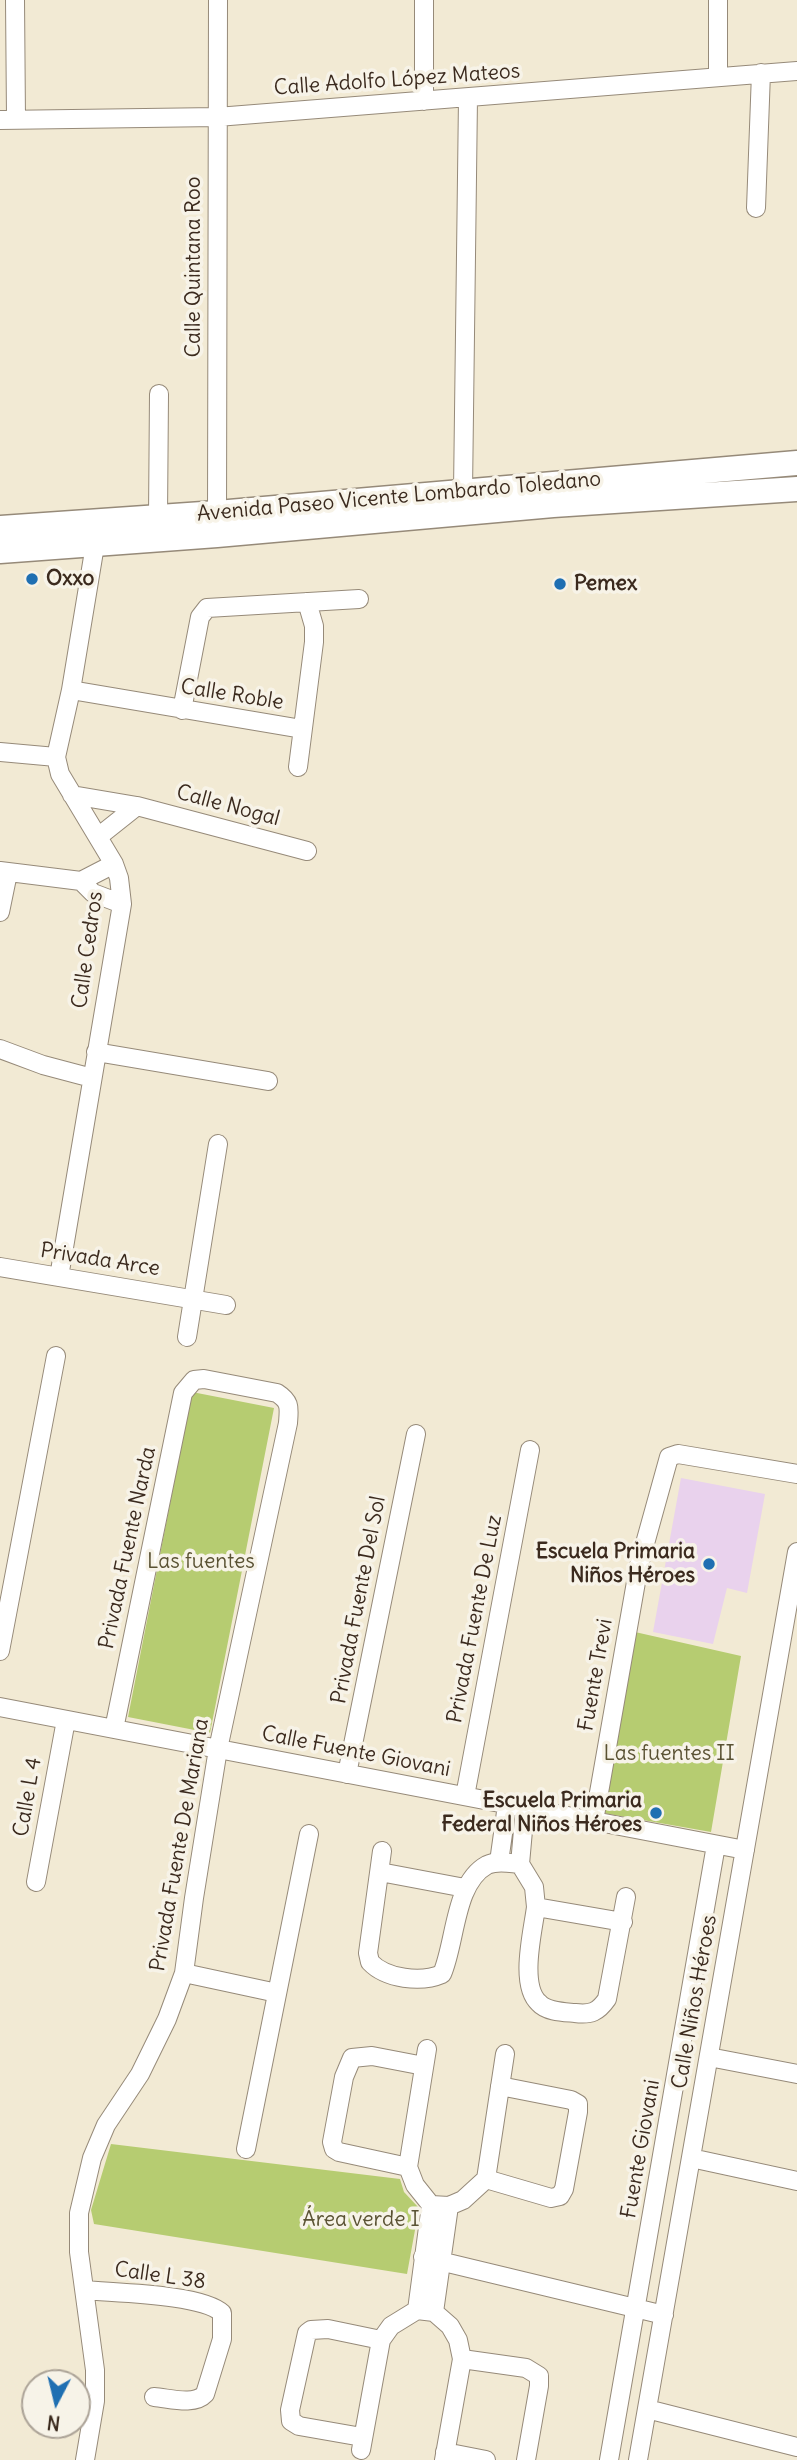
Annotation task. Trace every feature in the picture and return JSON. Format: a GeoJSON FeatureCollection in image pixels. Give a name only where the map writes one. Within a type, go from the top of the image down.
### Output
{"type":"FeatureCollection","features":[{"type":"Feature","properties":{"kind":"main road","name":"Avenida Paseo Vicente Lombardo Toledano"},"geometry":{"type":"LineString","coordinates":[[0,551],[158,517],[217,524],[463,491],[797,463]]}},
{"type":"Feature","properties":{"kind":"main road","name":"Avenida Paseo Vicente Lombardo Toledano"},"geometry":{"type":"LineString","coordinates":[[0,528],[97,532],[797,489]]}},
{"type":"Feature","properties":{"kind":"street"},"geometry":{"type":"LineString","coordinates":[[8,119],[15,0]]}},
{"type":"Feature","properties":{"kind":"street","name":"Calle Quintana Roo"},"geometry":{"type":"LineString","coordinates":[[217,524],[218,0]]}},
{"type":"Feature","properties":{"kind":"street"},"geometry":{"type":"LineString","coordinates":[[424,0],[424,100]]}},
{"type":"Feature","properties":{"kind":"street"},"geometry":{"type":"LineString","coordinates":[[718,0],[718,76]]}},
{"type":"Feature","properties":{"kind":"street","name":"Calle Adolfo López Mateos"},"geometry":{"type":"LineString","coordinates":[[8,119],[217,117],[797,71]]}},
{"type":"Feature","properties":{"kind":"street"},"geometry":{"type":"LineString","coordinates":[[756,208],[761,73]]}},
{"type":"Feature","properties":{"kind":"street"},"geometry":{"type":"LineString","coordinates":[[463,491],[468,98]]}},
{"type":"Feature","properties":{"kind":"street"},"geometry":{"type":"LineString","coordinates":[[158,517],[159,394]]}},
{"type":"Feature","properties":{"kind":"street"},"geometry":{"type":"LineString","coordinates":[[0,752],[56,757],[71,690],[97,532]]}},
{"type":"Feature","properties":{"kind":"street"},"geometry":{"type":"LineString","coordinates":[[182,710],[200,617],[206,608],[359,599]]}},
{"type":"Feature","properties":{"kind":"street","name":"Calle Roble"},"geometry":{"type":"LineString","coordinates":[[71,690],[302,729],[314,642],[314,626],[307,602]]}},
{"type":"Feature","properties":{"kind":"street"},"geometry":{"type":"LineString","coordinates":[[298,767],[302,729]]}},
{"type":"Feature","properties":{"kind":"street","name":"Calle Cedros"},"geometry":{"type":"LineString","coordinates":[[56,757],[60,774],[114,864],[119,878],[122,904],[59,1277]]}},
{"type":"Feature","properties":{"kind":"street","name":"Calle Nogal"},"geometry":{"type":"LineString","coordinates":[[72,795],[137,806],[307,851]]}},
{"type":"Feature","properties":{"kind":"street"},"geometry":{"type":"LineString","coordinates":[[98,837],[137,806]]}},
{"type":"Feature","properties":{"kind":"street"},"geometry":{"type":"LineString","coordinates":[[0,912],[4,872],[81,881],[114,864]]}},
{"type":"Feature","properties":{"kind":"street"},"geometry":{"type":"LineString","coordinates":[[81,881],[93,893],[122,904]]}},
{"type":"Feature","properties":{"kind":"street"},"geometry":{"type":"LineString","coordinates":[[0,1049],[43,1065],[92,1078]]}},
{"type":"Feature","properties":{"kind":"street"},"geometry":{"type":"LineString","coordinates":[[96,1052],[268,1082]]}},
{"type":"Feature","properties":{"kind":"street"},"geometry":{"type":"LineString","coordinates":[[187,1337],[218,1144]]}},
{"type":"Feature","properties":{"kind":"street","name":"Privada Arce"},"geometry":{"type":"LineString","coordinates":[[0,1267],[226,1305]]}},
{"type":"Feature","properties":{"kind":"street"},"geometry":{"type":"LineString","coordinates":[[0,1651],[56,1356]]}},
{"type":"Feature","properties":{"kind":"street","name":"Privada Fuente De Mariana"},"geometry":{"type":"LineString","coordinates":[[85,2460],[95,2401],[95,2370],[79,2252],[79,2213],[92,2158],[106,2125],[140,2074],[167,2019],[184,1973],[218,1749],[288,1423],[289,1407],[286,1398],[270,1391],[204,1379],[194,1380]]}},
{"type":"Feature","properties":{"kind":"street","name":"Privada Fuente Narda"},"geometry":{"type":"LineString","coordinates":[[114,1729],[183,1393],[194,1380]]}},
{"type":"Feature","properties":{"kind":"street","name":"Privada Fuente Del Sol"},"geometry":{"type":"LineString","coordinates":[[347,1774],[416,1434]]}},
{"type":"Feature","properties":{"kind":"street","name":"Privada Fuente De Luz"},"geometry":{"type":"LineString","coordinates":[[465,1797],[530,1450]]}},
{"type":"Feature","properties":{"kind":"street","name":"Fuente Trevi"},"geometry":{"type":"LineString","coordinates":[[594,1821],[639,1565],[669,1457],[678,1454],[797,1474]]}},
{"type":"Feature","properties":{"kind":"street","name":"Calle Niños Héroes"},"geometry":{"type":"LineString","coordinates":[[638,2460],[797,1552]]}},
{"type":"Feature","properties":{"kind":"street","name":"Calle Fuente Giovani"},"geometry":{"type":"LineString","coordinates":[[0,1707],[745,1850]]}},
{"type":"Feature","properties":{"kind":"street","name":"Calle L 4"},"geometry":{"type":"LineString","coordinates":[[36,1882],[66,1720]]}},
{"type":"Feature","properties":{"kind":"street"},"geometry":{"type":"LineString","coordinates":[[499,1862],[507,1805]]}},
{"type":"Feature","properties":{"kind":"street"},"geometry":{"type":"LineString","coordinates":[[525,1808],[520,1864],[534,1887],[536,1907],[529,1960],[531,1991],[539,2004],[564,2012],[588,2015],[600,2010],[607,1999],[610,1986],[626,1897]]}},
{"type":"Feature","properties":{"kind":"street"},"geometry":{"type":"LineString","coordinates":[[246,2149],[309,1834]]}},
{"type":"Feature","properties":{"kind":"street","name":"Fuente Giovani"},"geometry":{"type":"LineString","coordinates":[[609,2460],[716,1845]]}},
{"type":"Feature","properties":{"kind":"street"},"geometry":{"type":"LineString","coordinates":[[382,1851],[368,1953],[370,1962],[385,1973],[419,1979],[442,1974],[450,1954],[466,1888],[488,1864],[520,1864]]}},
{"type":"Feature","properties":{"kind":"street"},"geometry":{"type":"LineString","coordinates":[[380,1872],[466,1888]]}},
{"type":"Feature","properties":{"kind":"street"},"geometry":{"type":"LineString","coordinates":[[536,1907],[622,1922]]}},
{"type":"Feature","properties":{"kind":"street"},"geometry":{"type":"LineString","coordinates":[[184,1973],[277,1993]]}},
{"type":"Feature","properties":{"kind":"street"},"geometry":{"type":"LineString","coordinates":[[440,2205],[463,2200],[486,2179],[505,2054]]}},
{"type":"Feature","properties":{"kind":"street"},"geometry":{"type":"LineString","coordinates":[[408,2167],[334,2149],[332,2142],[344,2077],[352,2058],[425,2057],[408,2167],[415,2185],[440,2205]]}},
{"type":"Feature","properties":{"kind":"street"},"geometry":{"type":"LineString","coordinates":[[709,2057],[797,2074]]}},
{"type":"Feature","properties":{"kind":"street"},"geometry":{"type":"LineString","coordinates":[[486,2179],[551,2198],[560,2196],[564,2189],[578,2112],[578,2104],[571,2100],[500,2086]]}},
{"type":"Feature","properties":{"kind":"street"},"geometry":{"type":"LineString","coordinates":[[691,2158],[797,2181]]}},
{"type":"Feature","properties":{"kind":"street"},"geometry":{"type":"LineString","coordinates":[[426,2311],[423,2257],[440,2205]]}},
{"type":"Feature","properties":{"kind":"street"},"geometry":{"type":"LineString","coordinates":[[426,2311],[441,2261],[440,2205]]}},
{"type":"Feature","properties":{"kind":"street"},"geometry":{"type":"LineString","coordinates":[[423,2257],[664,2315]]}},
{"type":"Feature","properties":{"kind":"street","name":"Calle L 38"},"geometry":{"type":"LineString","coordinates":[[85,2290],[191,2300],[217,2308],[222,2313],[222,2339],[209,2387],[202,2398],[190,2400],[154,2397]]}},
{"type":"Feature","properties":{"kind":"street"},"geometry":{"type":"LineString","coordinates":[[381,2340],[328,2329],[311,2330],[307,2333],[290,2410],[292,2421],[299,2426],[362,2444],[381,2340],[391,2326],[426,2311]]}},
{"type":"Feature","properties":{"kind":"street"},"geometry":{"type":"LineString","coordinates":[[426,2311],[450,2326],[458,2340],[462,2359],[444,2456],[486,2460]]}},
{"type":"Feature","properties":{"kind":"street"},"geometry":{"type":"LineString","coordinates":[[462,2359],[526,2368],[539,2376],[526,2460]]}},
{"type":"Feature","properties":{"kind":"street"},"geometry":{"type":"LineString","coordinates":[[647,2409],[797,2447]]}},
{"type":"Feature","properties":{"kind":"shaded area","name":"Escuela Primaria Niños Héroes"},"geometry":{"type":"Polygon","coordinates":[[[681,1478],[765,1494],[747,1593],[727,1588],[713,1644],[653,1632],[681,1478]]]}},
{"type":"Feature","properties":{"kind":"green space","name":"Las fuentes"},"geometry":{"type":"Polygon","coordinates":[[[192,1392],[274,1408],[210,1733],[128,1717],[192,1392]]]}},
{"type":"Feature","properties":{"kind":"green space","name":"Las fuentes II"},"geometry":{"type":"Polygon","coordinates":[[[635,1632],[741,1656],[711,1832],[603,1813],[635,1632]]]}},
{"type":"Feature","properties":{"kind":"green space","name":"Área verde I"},"geometry":{"type":"Polygon","coordinates":[[[111,2144],[400,2179],[404,2192],[419,2208],[407,2274],[94,2224],[91,2210],[111,2144]]]}},
{"type":"Feature","properties":{"kind":"place","name":"Oxxo"},"geometry":{"type":"Point","coordinates":[32,579]}},
{"type":"Feature","properties":{"kind":"place","name":"Pemex"},"geometry":{"type":"Point","coordinates":[560,584]}},
{"type":"Feature","properties":{"kind":"place","name":"Escuela Primaria Niños Héroes"},"geometry":{"type":"Point","coordinates":[709,1564]}},
{"type":"Feature","properties":{"kind":"place","name":"Escuela Primaria Federal Niños Héroes"},"geometry":{"type":"Point","coordinates":[656,1813]}}]}
